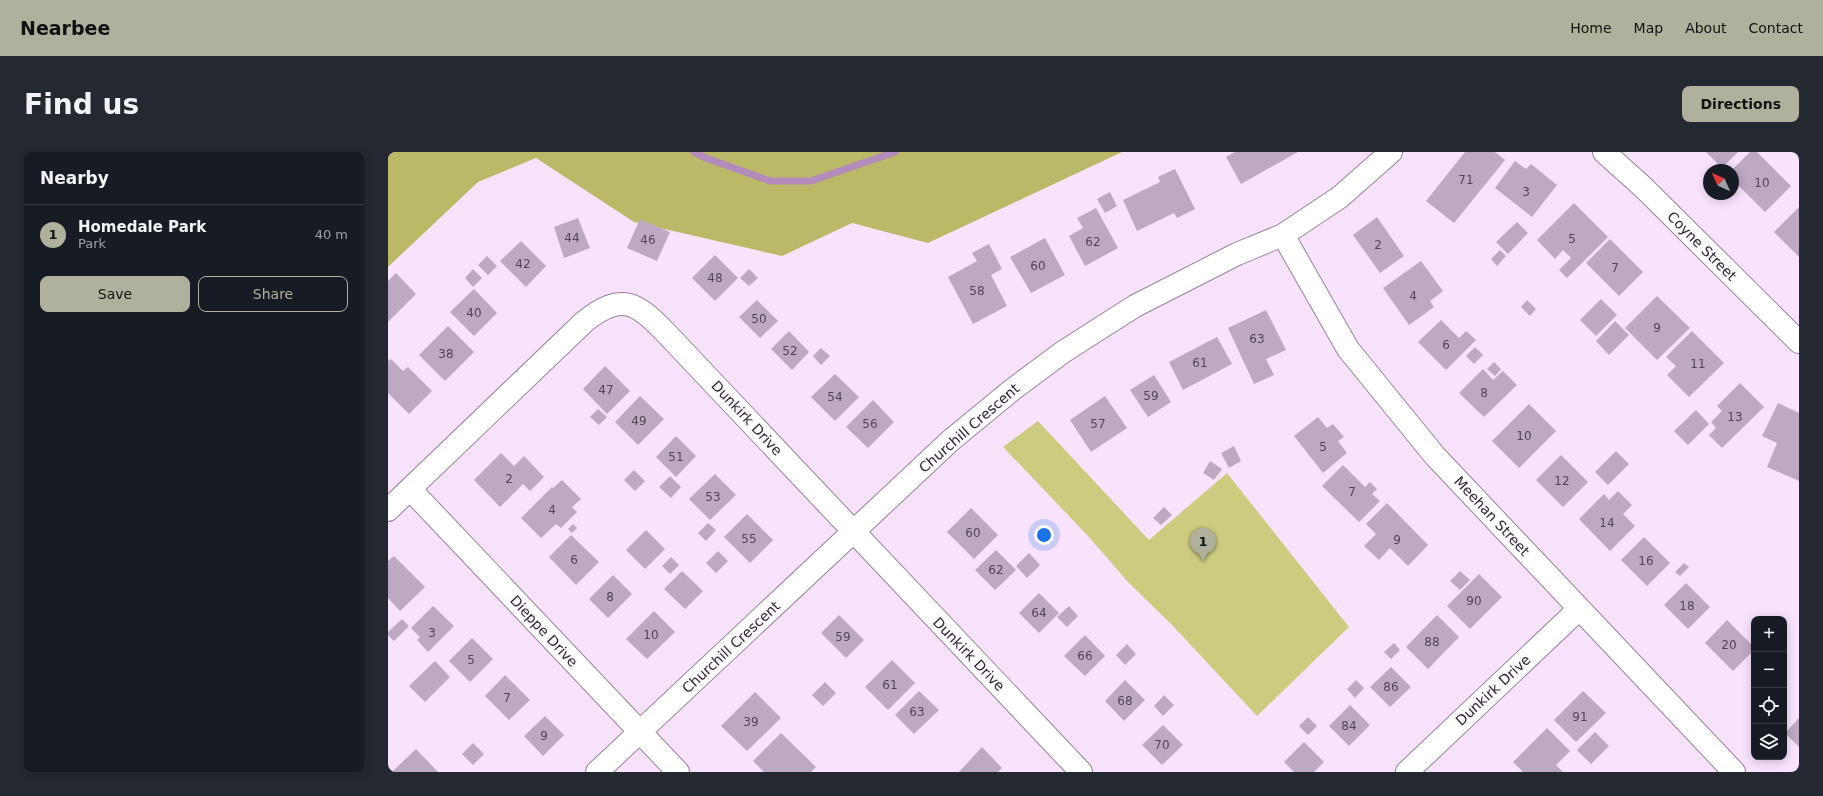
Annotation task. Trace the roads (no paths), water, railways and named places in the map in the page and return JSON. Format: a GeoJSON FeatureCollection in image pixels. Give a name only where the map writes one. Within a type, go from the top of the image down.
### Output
{"type":"FeatureCollection","features":[{"type":"Feature","properties":{"kind":"street","name":"Coyne Street"},"geometry":{"type":"LineString","coordinates":[[1604,152],[1643,187],[1799,342]]}},
{"type":"Feature","properties":{"kind":"street","name":"Churchill Crescent"},"geometry":{"type":"LineString","coordinates":[[597,772],[965,428],[1012,390],[1063,352],[1112,320],[1163,290],[1236,254],[1283,235],[1340,197],[1385,154]]}},
{"type":"Feature","properties":{"kind":"street","name":"Meehan Street"},"geometry":{"type":"LineString","coordinates":[[1283,235],[1333,324],[1366,372],[1435,456],[1734,772]]}},
{"type":"Feature","properties":{"kind":"street","name":"Dunkirk Drive"},"geometry":{"type":"LineString","coordinates":[[388,510],[584,322],[604,308],[621,303],[637,308],[652,318],[1081,772]]}},
{"type":"Feature","properties":{"kind":"street","name":"Dieppe Drive"},"geometry":{"type":"LineString","coordinates":[[410,489],[678,772]]}},
{"type":"Feature","properties":{"kind":"street","name":"Dunkirk Drive"},"geometry":{"type":"LineString","coordinates":[[1407,772],[1580,609]]}},
{"type":"Feature","properties":{"kind":"waterway"},"geometry":{"type":"LineString","coordinates":[[694,152],[706,158],[770,181],[811,181],[895,152]]}},
{"type":"Feature","properties":{"kind":"place","name":"Homedale Park"},"geometry":{"type":"Point","coordinates":[1203,561]}}]}
